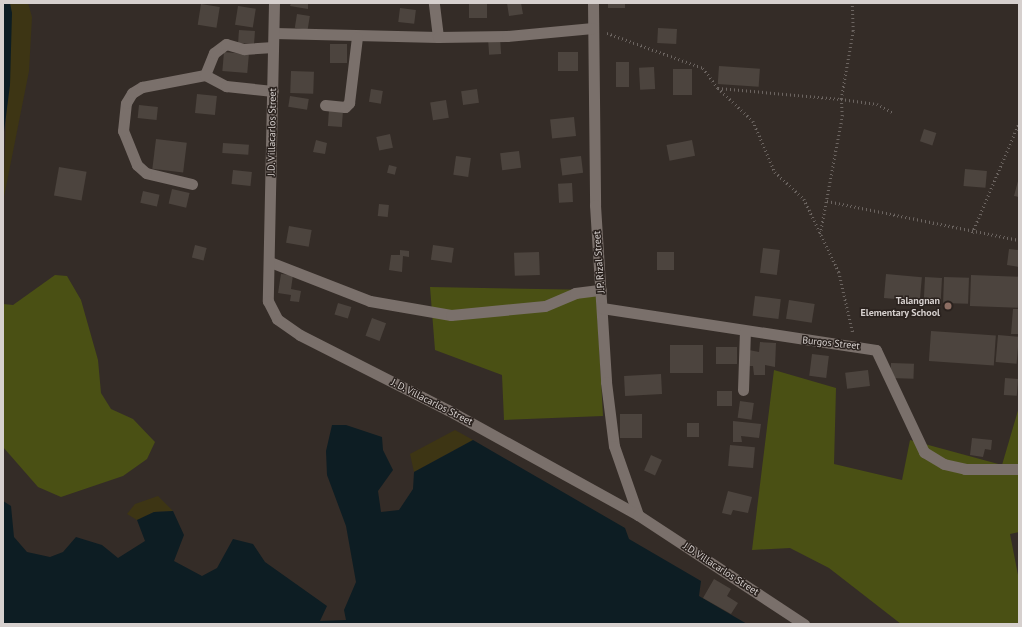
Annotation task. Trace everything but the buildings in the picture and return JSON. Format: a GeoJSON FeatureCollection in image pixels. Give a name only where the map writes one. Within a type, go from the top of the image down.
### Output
{"type":"FeatureCollection","features":[{"type":"Feature","properties":{"kind":"street","name":"J.D. Villacarlos Street"},"geometry":{"type":"LineString","coordinates":[[270,262],[274,3]]}},
{"type":"Feature","properties":{"kind":"street"},"geometry":{"type":"LineString","coordinates":[[434,3],[438,37]]}},
{"type":"Feature","properties":{"kind":"street","name":"J.P. Rizal Street"},"geometry":{"type":"LineString","coordinates":[[593,3],[595,205],[600,290],[614,446],[638,515]]}},
{"type":"Feature","properties":{"kind":"street"},"geometry":{"type":"LineString","coordinates":[[274,33],[357,37],[507,36],[593,28]]}},
{"type":"Feature","properties":{"kind":"street"},"geometry":{"type":"LineString","coordinates":[[325,105],[345,107],[349,102],[357,37]]}},
{"type":"Feature","properties":{"kind":"street"},"geometry":{"type":"LineString","coordinates":[[205,75],[214,53],[226,44],[244,49],[273,47]]}},
{"type":"Feature","properties":{"kind":"street"},"geometry":{"type":"LineString","coordinates":[[192,184],[146,173],[137,165],[124,131],[126,103],[132,93],[142,87],[205,75],[226,86],[273,91]]}},
{"type":"Feature","properties":{"kind":"street"},"geometry":{"type":"LineString","coordinates":[[270,262],[370,301],[451,315],[544,306],[575,293],[600,290]]}},
{"type":"Feature","properties":{"kind":"street","name":"J. D. Villacarlos Street"},"geometry":{"type":"LineString","coordinates":[[270,262],[268,301],[277,319],[300,335],[448,410],[638,515]]}},
{"type":"Feature","properties":{"kind":"street","name":"Burgos Street"},"geometry":{"type":"LineString","coordinates":[[602,308],[829,345],[856,345],[876,350],[924,452],[944,464],[965,468],[1019,468]]}},
{"type":"Feature","properties":{"kind":"street"},"geometry":{"type":"LineString","coordinates":[[743,390],[745,331]]}},
{"type":"Feature","properties":{"kind":"street","name":"J.D. Villacarlos Street"},"geometry":{"type":"LineString","coordinates":[[638,515],[804,624]]}},
{"type":"Feature","properties":{"kind":"path"},"geometry":{"type":"LineString","coordinates":[[820,235],[842,116],[841,99],[853,31],[852,3]]}},
{"type":"Feature","properties":{"kind":"path"},"geometry":{"type":"LineString","coordinates":[[593,28],[703,68],[718,88],[754,121],[775,172],[804,199],[839,272],[856,345]]}},
{"type":"Feature","properties":{"kind":"path"},"geometry":{"type":"LineString","coordinates":[[718,88],[841,99],[877,104],[894,113]]}},
{"type":"Feature","properties":{"kind":"path"},"geometry":{"type":"LineString","coordinates":[[972,233],[1019,123]]}},
{"type":"Feature","properties":{"kind":"path"},"geometry":{"type":"LineString","coordinates":[[827,201],[972,233],[1019,240]]}},
{"type":"Feature","properties":{"kind":"green space"},"geometry":{"type":"Polygon","coordinates":[[[55,275],[67,276],[81,300],[98,360],[101,393],[111,409],[133,419],[155,442],[147,459],[123,476],[61,497],[38,487],[3,447],[3,304],[13,305],[55,275]]]}},
{"type":"Feature","properties":{"kind":"green space"},"geometry":{"type":"Polygon","coordinates":[[[430,287],[596,290],[603,416],[504,420],[502,375],[435,350],[430,287]]]}},
{"type":"Feature","properties":{"kind":"green space"},"geometry":{"type":"Polygon","coordinates":[[[774,370],[836,388],[834,464],[902,480],[910,440],[1002,465],[1019,407],[1019,532],[1010,534],[1019,580],[1019,624],[901,624],[829,568],[790,548],[752,550],[774,370]]]}},
{"type":"Feature","properties":{"kind":"sand"},"geometry":{"type":"Polygon","coordinates":[[[10,3],[28,3],[32,17],[29,71],[3,202],[10,3]]]}},
{"type":"Feature","properties":{"kind":"sand"},"geometry":{"type":"Polygon","coordinates":[[[455,430],[473,440],[414,472],[410,454],[455,430]]]}},
{"type":"Feature","properties":{"kind":"sand"},"geometry":{"type":"Polygon","coordinates":[[[158,496],[173,511],[154,512],[137,520],[127,514],[135,504],[158,496]]]}},
{"type":"Feature","properties":{"kind":"shaded area"},"geometry":{"type":"Polygon","coordinates":[[[3,3],[10,3],[12,13],[10,85],[3,139],[3,3]]]}},
{"type":"Feature","properties":{"kind":"shaded area"},"geometry":{"type":"Polygon","coordinates":[[[332,425],[346,425],[382,437],[383,450],[393,470],[378,491],[381,512],[399,510],[413,489],[414,472],[473,440],[625,528],[629,539],[701,581],[699,596],[747,624],[3,624],[3,501],[11,506],[14,537],[27,552],[50,557],[63,552],[76,537],[102,545],[118,558],[145,541],[137,520],[154,512],[173,511],[184,535],[174,561],[202,576],[217,568],[233,539],[253,544],[265,562],[327,606],[320,621],[346,620],[344,610],[356,582],[346,526],[327,475],[326,451],[332,425]]]}},
{"type":"Feature","properties":{"kind":"place","name":"Talangnan Elementary School"},"geometry":{"type":"Point","coordinates":[948,306]}}]}
